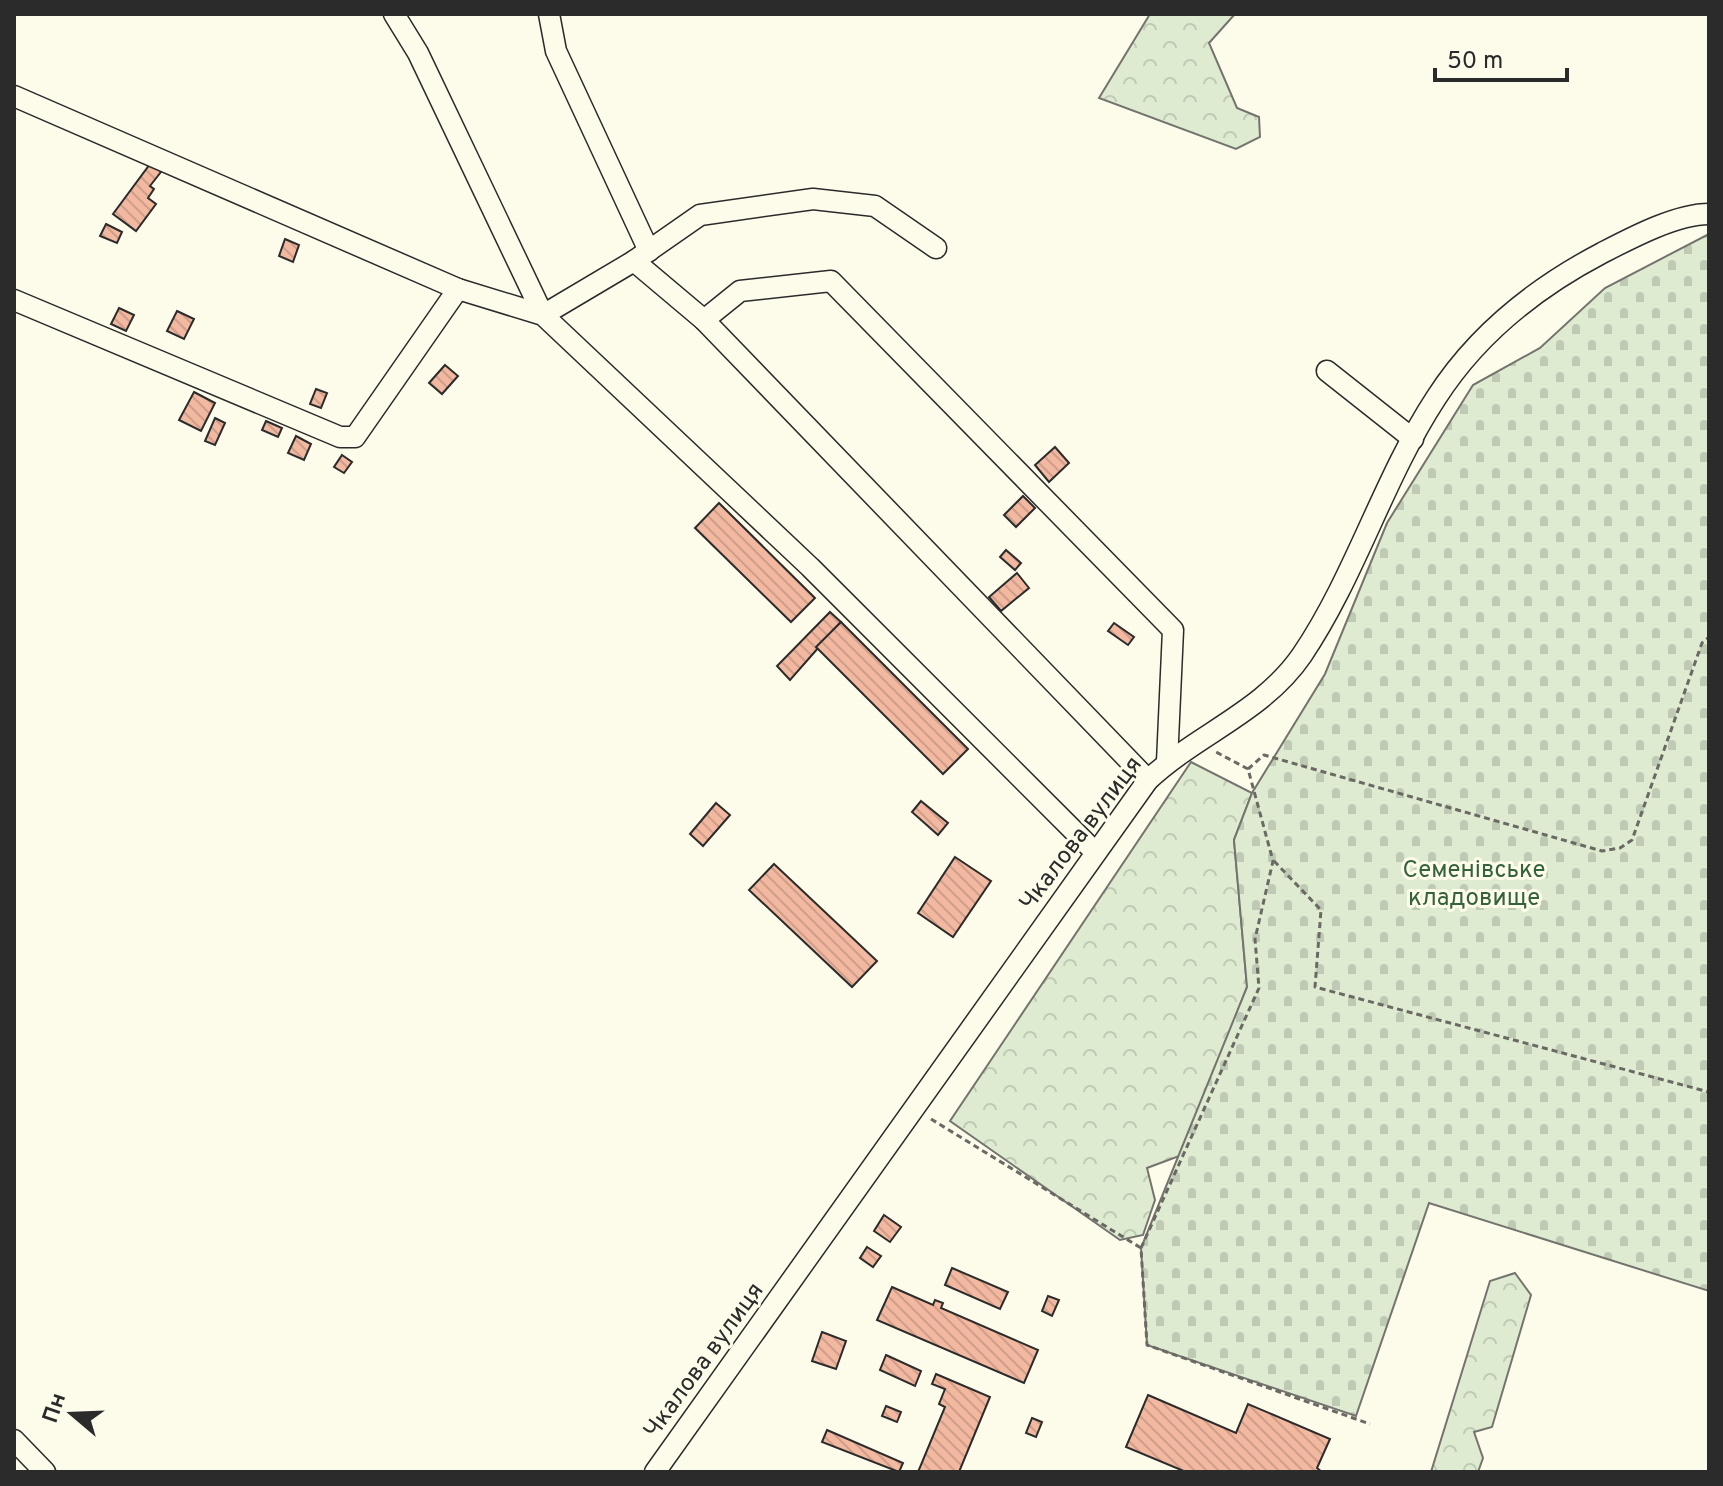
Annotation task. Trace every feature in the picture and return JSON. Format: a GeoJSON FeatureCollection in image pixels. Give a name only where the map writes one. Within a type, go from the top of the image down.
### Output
{"type":"FeatureCollection","features":[{"type":"Feature","properties":{"kind":"street"},"geometry":{"type":"LineString","coordinates":[[394,14],[418,53],[543,315],[810,567],[1095,852]]}},
{"type":"Feature","properties":{"kind":"street"},"geometry":{"type":"LineString","coordinates":[[549,14],[556,51],[642,256],[1148,780]]}},
{"type":"Feature","properties":{"kind":"street"},"geometry":{"type":"LineString","coordinates":[[14,96],[458,289],[543,315],[642,256],[700,215],[813,199],[875,206],[936,248]]}},
{"type":"Feature","properties":{"kind":"street","name":"Чкалова вулиця"},"geometry":{"type":"LineString","coordinates":[[655,1472],[1148,780],[1194,741],[1258,703],[1302,654],[1413,439],[1460,364],[1502,319],[1558,276],[1641,233],[1709,214]]}},
{"type":"Feature","properties":{"kind":"street"},"geometry":{"type":"LineString","coordinates":[[704,320],[740,291],[831,281],[1173,630],[1167,762]]}},
{"type":"Feature","properties":{"kind":"street"},"geometry":{"type":"LineString","coordinates":[[14,300],[340,437],[355,437],[458,289]]}},
{"type":"Feature","properties":{"kind":"street"},"geometry":{"type":"LineString","coordinates":[[1327,371],[1413,439]]}},
{"type":"Feature","properties":{"kind":"street"},"geometry":{"type":"LineString","coordinates":[[14,1440],[45,1472]]}},
{"type":"Feature","properties":{"kind":"path"},"geometry":{"type":"LineString","coordinates":[[1248,769],[1264,755],[1602,851],[1620,848],[1632,840],[1702,643],[1709,637]]}},
{"type":"Feature","properties":{"kind":"path"},"geometry":{"type":"LineString","coordinates":[[1194,741],[1248,769],[1273,861],[1255,939],[1259,988],[1141,1248],[1147,1345],[1370,1424]]}},
{"type":"Feature","properties":{"kind":"path"},"geometry":{"type":"LineString","coordinates":[[1273,861],[1321,910],[1315,987],[1709,1092]]}},
{"type":"Feature","properties":{"kind":"path"},"geometry":{"type":"LineString","coordinates":[[914,1109],[1141,1248]]}},
{"type":"Feature","properties":{"kind":"green space"},"geometry":{"type":"Polygon","coordinates":[[[1150,14],[1235,14],[1209,43],[1237,108],[1259,117],[1260,137],[1236,149],[1099,98],[1150,14]]]}},
{"type":"Feature","properties":{"kind":"green space","name":"Семенівське кладовище"},"geometry":{"type":"Polygon","coordinates":[[[1709,234],[1709,1291],[1429,1203],[1356,1416],[1147,1345],[1141,1248],[1247,987],[1234,840],[1252,793],[1325,674],[1387,523],[1473,385],[1540,348],[1605,288],[1709,234]]]}},
{"type":"Feature","properties":{"kind":"green space"},"geometry":{"type":"Polygon","coordinates":[[[1191,762],[1252,793],[1234,840],[1247,987],[1182,1155],[1147,1168],[1155,1200],[1143,1235],[1120,1240],[950,1121],[1191,762]]]}},
{"type":"Feature","properties":{"kind":"green space"},"geometry":{"type":"Polygon","coordinates":[[[1515,1273],[1531,1295],[1492,1427],[1474,1432],[1483,1458],[1478,1472],[1431,1472],[1490,1281],[1515,1273]]]}},
{"type":"Feature","properties":{"kind":"building"},"geometry":{"type":"Polygon","coordinates":[[[153,160],[164,168],[150,186],[154,189],[148,198],[156,204],[136,231],[113,214],[153,160]]]}},
{"type":"Feature","properties":{"kind":"building"},"geometry":{"type":"Polygon","coordinates":[[[106,224],[122,232],[117,243],[100,236],[106,224]]]}},
{"type":"Feature","properties":{"kind":"building"},"geometry":{"type":"Polygon","coordinates":[[[285,239],[299,245],[293,262],[279,256],[285,239]]]}},
{"type":"Feature","properties":{"kind":"building"},"geometry":{"type":"Polygon","coordinates":[[[119,308],[134,315],[126,331],[111,324],[119,308]]]}},
{"type":"Feature","properties":{"kind":"building"},"geometry":{"type":"Polygon","coordinates":[[[177,311],[194,319],[184,339],[167,331],[177,311]]]}},
{"type":"Feature","properties":{"kind":"building"},"geometry":{"type":"Polygon","coordinates":[[[445,365],[458,376],[442,394],[429,383],[445,365]]]}},
{"type":"Feature","properties":{"kind":"building"},"geometry":{"type":"Polygon","coordinates":[[[316,389],[327,393],[321,408],[310,404],[316,389]]]}},
{"type":"Feature","properties":{"kind":"building"},"geometry":{"type":"Polygon","coordinates":[[[194,392],[215,403],[201,431],[179,420],[194,392]]]}},
{"type":"Feature","properties":{"kind":"building"},"geometry":{"type":"Polygon","coordinates":[[[215,418],[225,423],[215,445],[205,441],[215,418]]]}},
{"type":"Feature","properties":{"kind":"building"},"geometry":{"type":"Polygon","coordinates":[[[266,421],[282,428],[278,437],[262,430],[266,421]]]}},
{"type":"Feature","properties":{"kind":"building"},"geometry":{"type":"Polygon","coordinates":[[[296,436],[311,444],[304,460],[288,453],[296,436]]]}},
{"type":"Feature","properties":{"kind":"building"},"geometry":{"type":"Polygon","coordinates":[[[1055,447],[1069,463],[1049,482],[1035,465],[1055,447]]]}},
{"type":"Feature","properties":{"kind":"building"},"geometry":{"type":"Polygon","coordinates":[[[342,455],[352,462],[344,473],[334,467],[342,455]]]}},
{"type":"Feature","properties":{"kind":"building"},"geometry":{"type":"Polygon","coordinates":[[[1023,496],[1035,508],[1016,527],[1004,515],[1023,496]]]}},
{"type":"Feature","properties":{"kind":"building"},"geometry":{"type":"Polygon","coordinates":[[[719,503],[815,598],[791,622],[695,528],[719,503]]]}},
{"type":"Feature","properties":{"kind":"building"},"geometry":{"type":"Polygon","coordinates":[[[1006,550],[1021,563],[1015,570],[1000,557],[1006,550]]]}},
{"type":"Feature","properties":{"kind":"building"},"geometry":{"type":"Polygon","coordinates":[[[1017,573],[1029,588],[1001,611],[989,597],[1017,573]]]}},
{"type":"Feature","properties":{"kind":"building"},"geometry":{"type":"Polygon","coordinates":[[[830,612],[841,622],[790,680],[777,666],[830,612]]]}},
{"type":"Feature","properties":{"kind":"building"},"geometry":{"type":"Polygon","coordinates":[[[841,622],[968,749],[943,774],[816,647],[841,622]]]}},
{"type":"Feature","properties":{"kind":"building"},"geometry":{"type":"Polygon","coordinates":[[[1114,623],[1134,637],[1128,645],[1108,631],[1114,623]]]}},
{"type":"Feature","properties":{"kind":"building"},"geometry":{"type":"Polygon","coordinates":[[[921,801],[948,823],[938,835],[912,812],[921,801]]]}},
{"type":"Feature","properties":{"kind":"building"},"geometry":{"type":"Polygon","coordinates":[[[716,803],[730,815],[703,846],[690,834],[716,803]]]}},
{"type":"Feature","properties":{"kind":"building"},"geometry":{"type":"Polygon","coordinates":[[[955,857],[991,881],[953,937],[918,913],[955,857]]]}},
{"type":"Feature","properties":{"kind":"building"},"geometry":{"type":"Polygon","coordinates":[[[774,864],[877,961],[852,987],[749,890],[774,864]]]}},
{"type":"Feature","properties":{"kind":"building"},"geometry":{"type":"Polygon","coordinates":[[[884,1215],[901,1227],[890,1242],[874,1231],[884,1215]]]}},
{"type":"Feature","properties":{"kind":"building"},"geometry":{"type":"Polygon","coordinates":[[[867,1247],[881,1256],[873,1267],[860,1258],[867,1247]]]}},
{"type":"Feature","properties":{"kind":"building"},"geometry":{"type":"Polygon","coordinates":[[[952,1268],[1008,1292],[1000,1309],[945,1285],[952,1268]]]}},
{"type":"Feature","properties":{"kind":"building"},"geometry":{"type":"Polygon","coordinates":[[[892,1287],[933,1305],[935,1300],[943,1303],[941,1308],[1038,1350],[1024,1383],[877,1320],[892,1287]]]}},
{"type":"Feature","properties":{"kind":"building"},"geometry":{"type":"Polygon","coordinates":[[[1048,1296],[1059,1300],[1052,1316],[1042,1311],[1048,1296]]]}},
{"type":"Feature","properties":{"kind":"building"},"geometry":{"type":"Polygon","coordinates":[[[822,1332],[846,1341],[836,1369],[812,1361],[822,1332]]]}},
{"type":"Feature","properties":{"kind":"building"},"geometry":{"type":"Polygon","coordinates":[[[886,1355],[921,1371],[915,1386],[880,1370],[886,1355]]]}},
{"type":"Feature","properties":{"kind":"building"},"geometry":{"type":"Polygon","coordinates":[[[936,1374],[990,1397],[959,1472],[918,1472],[945,1407],[939,1404],[945,1389],[932,1384],[936,1374]]]}},
{"type":"Feature","properties":{"kind":"building"},"geometry":{"type":"Polygon","coordinates":[[[1148,1395],[1236,1433],[1248,1404],[1330,1439],[1317,1468],[1322,1472],[1186,1472],[1126,1447],[1148,1395]]]}},
{"type":"Feature","properties":{"kind":"building"},"geometry":{"type":"Polygon","coordinates":[[[886,1406],[901,1412],[897,1422],[882,1416],[886,1406]]]}},
{"type":"Feature","properties":{"kind":"building"},"geometry":{"type":"Polygon","coordinates":[[[1032,1418],[1042,1422],[1036,1437],[1026,1433],[1032,1418]]]}},
{"type":"Feature","properties":{"kind":"building"},"geometry":{"type":"Polygon","coordinates":[[[827,1430],[903,1463],[899,1472],[822,1442],[827,1430]]]}}]}
